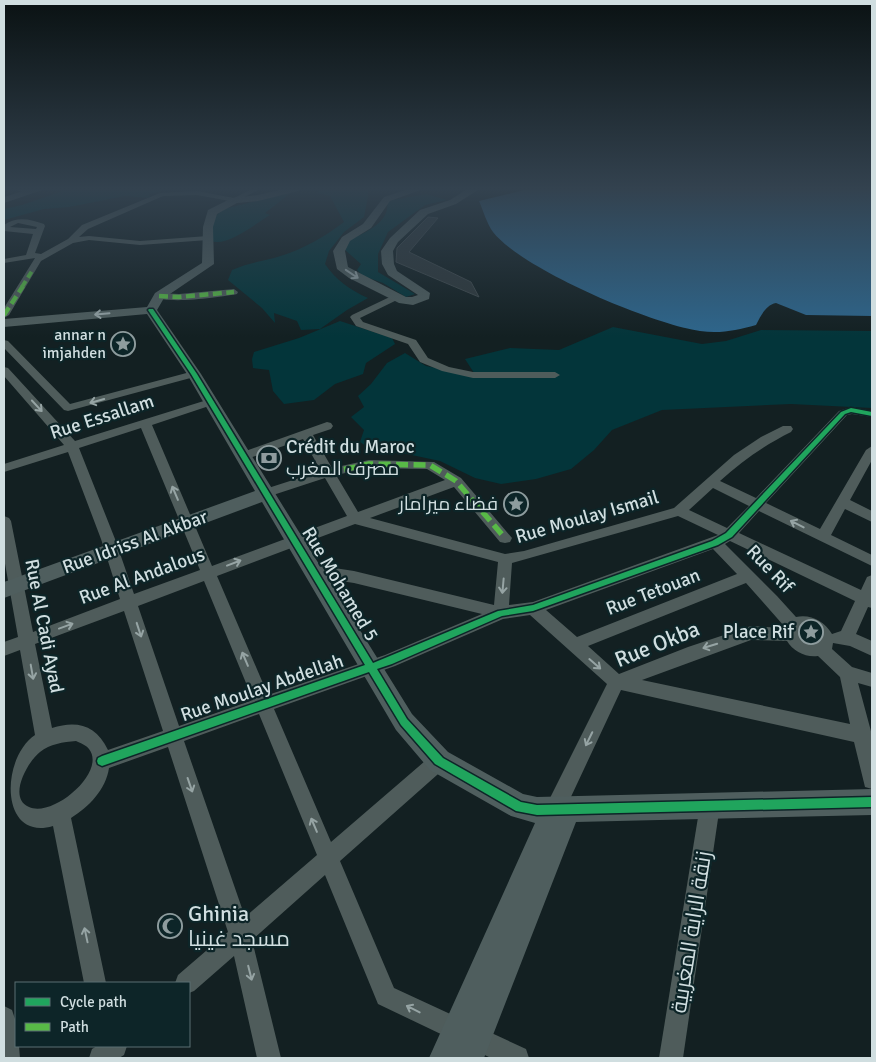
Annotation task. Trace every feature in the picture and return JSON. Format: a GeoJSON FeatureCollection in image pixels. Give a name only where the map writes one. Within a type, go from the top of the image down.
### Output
{"type":"FeatureCollection","features":[{"type":"Feature","properties":{"kind":"street"},"geometry":{"type":"LineString","coordinates":[[29,257],[36,238]]}},
{"type":"Feature","properties":{"kind":"street"},"geometry":{"type":"LineString","coordinates":[[4,316],[38,259],[74,238]]}},
{"type":"Feature","properties":{"kind":"street"},"geometry":{"type":"LineString","coordinates":[[71,241],[89,238],[140,244],[208,238],[208,264],[155,303]]}},
{"type":"Feature","properties":{"kind":"street"},"geometry":{"type":"LineString","coordinates":[[350,238],[339,251],[344,268],[353,276],[396,297],[413,301],[424,296],[424,293],[392,273],[388,264],[387,251],[397,238]]}},
{"type":"Feature","properties":{"kind":"street"},"geometry":{"type":"LineString","coordinates":[[4,262],[48,254]]}},
{"type":"Feature","properties":{"kind":"street"},"geometry":{"type":"LineString","coordinates":[[4,323],[155,303],[178,297],[234,292]]}},
{"type":"Feature","properties":{"kind":"street"},"geometry":{"type":"LineString","coordinates":[[396,297],[355,317],[359,324],[412,342],[424,360],[446,369],[473,375],[554,375]]}},
{"type":"Feature","properties":{"kind":"street","name":"Rue Mohamed 5"},"geometry":{"type":"LineString","coordinates":[[155,303],[194,374],[294,540],[315,571],[404,722],[439,761],[520,807],[537,810],[872,802]]}},
{"type":"Feature","properties":{"kind":"street"},"geometry":{"type":"LineString","coordinates":[[4,343],[68,408],[194,374]]}},
{"type":"Feature","properties":{"kind":"street"},"geometry":{"type":"LineString","coordinates":[[5,373],[72,446],[130,602],[240,936],[269,1058]]}},
{"type":"Feature","properties":{"kind":"street","name":"Rue Essallam"},"geometry":{"type":"LineString","coordinates":[[4,468],[211,402]]}},
{"type":"Feature","properties":{"kind":"street"},"geometry":{"type":"LineString","coordinates":[[722,539],[758,505],[843,414],[851,410],[872,414]]}},
{"type":"Feature","properties":{"kind":"street"},"geometry":{"type":"LineString","coordinates":[[145,423],[386,996],[466,1043],[517,1058]]}},
{"type":"Feature","properties":{"kind":"street"},"geometry":{"type":"LineString","coordinates":[[244,456],[327,426]]}},
{"type":"Feature","properties":{"kind":"street"},"geometry":{"type":"LineString","coordinates":[[787,429],[765,440],[738,458],[679,511],[722,539],[868,600]]}},
{"type":"Feature","properties":{"kind":"street"},"geometry":{"type":"LineString","coordinates":[[306,434],[355,519],[505,559],[501,613],[354,577],[315,571]]}},
{"type":"Feature","properties":{"kind":"street"},"geometry":{"type":"LineString","coordinates":[[823,537],[872,450]]}},
{"type":"Feature","properties":{"kind":"street"},"geometry":{"type":"LineString","coordinates":[[267,493],[327,473],[369,464],[430,465],[456,481],[505,538]]}},
{"type":"Feature","properties":{"kind":"street","name":"Rue Al Andalous"},"geometry":{"type":"LineString","coordinates":[[4,649],[456,481]]}},
{"type":"Feature","properties":{"kind":"street"},"geometry":{"type":"LineString","coordinates":[[712,482],[872,562]]}},
{"type":"Feature","properties":{"kind":"street","name":"Rue Idriss Al Akbar"},"geometry":{"type":"LineString","coordinates":[[10,588],[188,524],[267,493]]}},
{"type":"Feature","properties":{"kind":"street"},"geometry":{"type":"LineString","coordinates":[[842,502],[872,517]]}},
{"type":"Feature","properties":{"kind":"street","name":"Rue Moulay Ismail"},"geometry":{"type":"LineString","coordinates":[[505,559],[524,556],[679,511]]}},
{"type":"Feature","properties":{"kind":"street","name":"Rue Al Cadi Ayad"},"geometry":{"type":"LineString","coordinates":[[4,521],[10,588],[27,640],[45,740]]}},
{"type":"Feature","properties":{"kind":"street","name":"Rue Rif"},"geometry":{"type":"LineString","coordinates":[[722,539],[748,576],[792,630]]}},
{"type":"Feature","properties":{"kind":"street","name":"Rue Moulay Abdellah"},"geometry":{"type":"LineString","coordinates":[[102,761],[371,667],[501,613],[533,608],[722,539]]}},
{"type":"Feature","properties":{"kind":"street","name":"Rue Tetouan"},"geometry":{"type":"LineString","coordinates":[[573,645],[748,576]]}},
{"type":"Feature","properties":{"kind":"street"},"geometry":{"type":"LineString","coordinates":[[846,638],[868,600],[872,581]]}},
{"type":"Feature","properties":{"kind":"street"},"geometry":{"type":"LineString","coordinates":[[533,608],[617,682],[863,735]]}},
{"type":"Feature","properties":{"kind":"street"},"geometry":{"type":"LineString","coordinates":[[872,649],[846,638],[823,643],[815,650],[805,648],[799,644],[792,630],[801,622],[813,624],[823,632],[823,643],[847,673],[872,780]]}},
{"type":"Feature","properties":{"kind":"street","name":"Rue Okba"},"geometry":{"type":"LineString","coordinates":[[561,809],[617,682],[694,652],[751,633],[792,630]]}},
{"type":"Feature","properties":{"kind":"street"},"geometry":{"type":"LineString","coordinates":[[847,673],[872,680]]}},
{"type":"Feature","properties":{"kind":"street"},"geometry":{"type":"LineString","coordinates":[[78,732],[91,736],[97,743],[102,761],[97,777],[87,793],[77,803],[60,813],[40,819],[26,818],[14,811],[6,799],[7,785],[17,763],[34,746],[59,734],[78,732]]}},
{"type":"Feature","properties":{"kind":"street"},"geometry":{"type":"LineString","coordinates":[[187,982],[439,761]]}},
{"type":"Feature","properties":{"kind":"street","name":"زنقة الراية المغربية"},"geometry":{"type":"LineString","coordinates":[[672,1058],[710,805]]}},
{"type":"Feature","properties":{"kind":"street"},"geometry":{"type":"LineString","coordinates":[[446,1058],[466,1043],[561,809]]}},
{"type":"Feature","properties":{"kind":"street"},"geometry":{"type":"LineString","coordinates":[[60,813],[95,982]]}},
{"type":"Feature","properties":{"kind":"street"},"geometry":{"type":"LineString","coordinates":[[4,1018],[8,1058]]}},
{"type":"Feature","properties":{"kind":"shaded area"},"geometry":{"type":"Polygon","coordinates":[[[211,238],[234,238],[225,241],[211,241],[211,238]]]}},
{"type":"Feature","properties":{"kind":"shaded area"},"geometry":{"type":"Polygon","coordinates":[[[340,238],[329,251],[325,264],[344,284],[368,298],[320,329],[301,330],[297,321],[274,313],[275,323],[262,308],[228,280],[232,270],[293,252],[319,239],[340,238]]]}},
{"type":"Feature","properties":{"kind":"shaded area"},"geometry":{"type":"Polygon","coordinates":[[[354,238],[385,238],[378,254],[378,272],[415,294],[406,297],[383,283],[363,276],[357,270],[361,264],[344,249],[347,241],[354,238]]]}},
{"type":"Feature","properties":{"kind":"shaded area"},"geometry":{"type":"Polygon","coordinates":[[[340,321],[392,338],[395,344],[366,363],[363,374],[335,384],[314,400],[284,404],[273,391],[269,370],[253,368],[252,359],[254,352],[299,338],[340,321]]]}},
{"type":"Feature","properties":{"kind":"shaded area"},"geometry":{"type":"Polygon","coordinates":[[[613,327],[702,344],[726,341],[761,330],[872,331],[872,408],[791,404],[662,410],[612,430],[594,450],[571,469],[536,479],[501,484],[475,478],[440,461],[407,454],[373,451],[360,442],[364,430],[351,417],[364,407],[358,396],[371,384],[387,363],[405,353],[426,366],[476,376],[465,359],[510,348],[559,350],[613,327]]]}},
{"type":"Feature","properties":{"kind":"water"},"geometry":{"type":"Polygon","coordinates":[[[499,238],[872,238],[872,316],[806,315],[776,303],[767,308],[756,325],[729,331],[700,331],[652,318],[621,307],[531,263],[499,238]]]}},
{"type":"Feature","properties":{"kind":"building"},"geometry":{"type":"Polygon","coordinates":[[[407,238],[421,238],[409,252],[471,282],[479,297],[396,262],[397,248],[407,238]]]}},
{"type":"Feature","properties":{"kind":"marked path"},"geometry":{"type":"LineString","coordinates":[[4,315],[32,271]]}},
{"type":"Feature","properties":{"kind":"marked path"},"geometry":{"type":"LineString","coordinates":[[159,296],[179,297],[234,292]]}},
{"type":"Feature","properties":{"kind":"marked path"},"geometry":{"type":"LineString","coordinates":[[327,473],[369,464],[430,465],[456,481],[505,538]]}},
{"type":"Feature","properties":{"kind":"cycle path"},"geometry":{"type":"LineString","coordinates":[[151,310],[194,374],[404,722],[439,761],[520,807],[537,810],[872,802]]}},
{"type":"Feature","properties":{"kind":"cycle path"},"geometry":{"type":"LineString","coordinates":[[102,761],[389,661],[501,613],[533,608],[715,543],[729,535],[843,413],[851,410],[872,414]]}},
{"type":"Feature","properties":{"kind":"place","name":"annar n imjahden"},"geometry":{"type":"Point","coordinates":[123,344]}},
{"type":"Feature","properties":{"kind":"place","name":"Crédit du Maroc مصرف المغرب"},"geometry":{"type":"Point","coordinates":[269,458]}},
{"type":"Feature","properties":{"kind":"place","name":"فضاء ميرامار"},"geometry":{"type":"Point","coordinates":[516,504]}},
{"type":"Feature","properties":{"kind":"place","name":"Place Rif"},"geometry":{"type":"Point","coordinates":[811,632]}},
{"type":"Feature","properties":{"kind":"place","name":"Ghinia مسجد غينيا"},"geometry":{"type":"Point","coordinates":[170,926]}}]}
